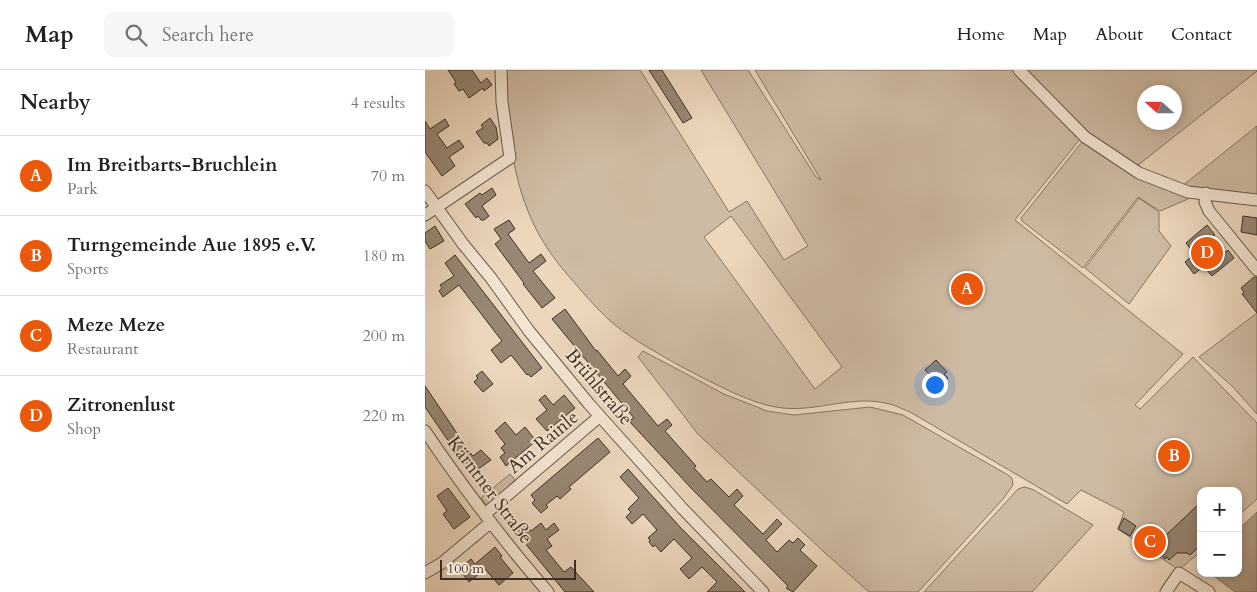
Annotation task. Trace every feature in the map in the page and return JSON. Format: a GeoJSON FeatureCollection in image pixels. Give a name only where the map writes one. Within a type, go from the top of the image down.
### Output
{"type":"FeatureCollection","features":[{"type":"Feature","properties":{"kind":"street"},"geometry":{"type":"LineString","coordinates":[[425,215],[510,158],[502,102],[501,70]]}},
{"type":"Feature","properties":{"kind":"street"},"geometry":{"type":"LineString","coordinates":[[1019,70],[1085,137],[1139,173],[1188,192],[1257,200]]}},
{"type":"Feature","properties":{"kind":"street","name":"Brühlstraße"},"geometry":{"type":"LineString","coordinates":[[425,192],[529,331],[600,416],[682,508],[763,592]]}},
{"type":"Feature","properties":{"kind":"street"},"geometry":{"type":"LineString","coordinates":[[1206,193],[1205,202],[1209,211],[1257,270]]}},
{"type":"Feature","properties":{"kind":"street","name":"Am Rainle"},"geometry":{"type":"LineString","coordinates":[[425,573],[442,563],[488,518],[600,416]]}},
{"type":"Feature","properties":{"kind":"street","name":"Kärntner Straße"},"geometry":{"type":"LineString","coordinates":[[425,431],[474,501],[548,592]]}},
{"type":"Feature","properties":{"kind":"street"},"geometry":{"type":"LineString","coordinates":[[1166,592],[1179,573],[1209,592]]}},
{"type":"Feature","properties":{"kind":"shaded area"},"geometry":{"type":"Polygon","coordinates":[[[505,70],[640,70],[729,212],[747,201],[784,260],[808,246],[701,70],[748,70],[816,177],[821,180],[755,70],[1014,70],[1080,139],[1015,220],[1183,354],[1135,405],[1140,409],[1193,357],[1257,423],[1257,499],[1242,512],[1242,487],[1197,487],[1197,554],[1179,570],[1118,529],[1124,512],[1081,490],[1067,504],[910,412],[888,404],[871,401],[790,409],[765,405],[741,396],[682,367],[639,342],[610,321],[592,303],[550,253],[538,233],[522,194],[513,159],[508,124],[505,70]],[[731,216],[704,237],[815,389],[842,367],[731,216]]]}},
{"type":"Feature","properties":{"kind":"shaded area"},"geometry":{"type":"Polygon","coordinates":[[[1027,70],[1257,70],[1257,71],[1137,166],[1084,131],[1027,70]]]}},
{"type":"Feature","properties":{"kind":"shaded area"},"geometry":{"type":"Polygon","coordinates":[[[1257,126],[1257,197],[1181,187],[1257,126]]]}},
{"type":"Feature","properties":{"kind":"shaded area"},"geometry":{"type":"Polygon","coordinates":[[[1082,142],[1132,174],[1187,196],[1188,199],[1160,211],[1138,197],[1083,268],[1022,221],[1021,218],[1082,142]]]}},
{"type":"Feature","properties":{"kind":"shaded area"},"geometry":{"type":"Polygon","coordinates":[[[1139,198],[1159,212],[1159,231],[1171,246],[1129,304],[1085,268],[1139,198]]]}},
{"type":"Feature","properties":{"kind":"shaded area"},"geometry":{"type":"Polygon","coordinates":[[[1257,313],[1257,414],[1233,387],[1199,357],[1257,313]]]}},
{"type":"Feature","properties":{"kind":"shaded area"},"geometry":{"type":"Polygon","coordinates":[[[643,351],[724,394],[767,411],[794,415],[870,407],[903,415],[1008,475],[1012,478],[1013,485],[1003,499],[918,592],[869,592],[698,434],[638,357],[643,351]]]}},
{"type":"Feature","properties":{"kind":"shaded area"},"geometry":{"type":"Polygon","coordinates":[[[510,474],[517,482],[487,506],[481,498],[510,474]]]}},
{"type":"Feature","properties":{"kind":"shaded area"},"geometry":{"type":"Polygon","coordinates":[[[1024,487],[1032,489],[1093,525],[1032,592],[924,592],[1018,489],[1024,487]]]}},
{"type":"Feature","properties":{"kind":"shaded area"},"geometry":{"type":"Polygon","coordinates":[[[1257,512],[1257,592],[1235,592],[1215,577],[1242,577],[1242,526],[1257,512]]]}},
{"type":"Feature","properties":{"kind":"building"},"geometry":{"type":"Polygon","coordinates":[[[448,70],[472,70],[481,83],[487,78],[492,85],[484,91],[483,88],[469,98],[463,89],[459,91],[454,84],[456,82],[448,70]]]}},
{"type":"Feature","properties":{"kind":"building"},"geometry":{"type":"Polygon","coordinates":[[[649,70],[662,70],[692,118],[683,123],[649,70]]]}},
{"type":"Feature","properties":{"kind":"building"},"geometry":{"type":"Polygon","coordinates":[[[490,118],[496,127],[498,139],[489,146],[487,143],[484,143],[476,132],[483,128],[481,125],[490,118]]]}},
{"type":"Feature","properties":{"kind":"building"},"geometry":{"type":"Polygon","coordinates":[[[445,119],[449,126],[437,134],[447,148],[459,140],[464,147],[449,157],[455,166],[442,176],[425,152],[425,121],[430,129],[445,119]]]}},
{"type":"Feature","properties":{"kind":"building"},"geometry":{"type":"Polygon","coordinates":[[[492,188],[496,195],[482,206],[489,216],[484,220],[481,220],[478,216],[476,218],[465,204],[480,193],[482,195],[492,188]]]}},
{"type":"Feature","properties":{"kind":"building"},"geometry":{"type":"Polygon","coordinates":[[[1243,216],[1257,218],[1257,235],[1241,232],[1243,216]]]}},
{"type":"Feature","properties":{"kind":"building"},"geometry":{"type":"Polygon","coordinates":[[[509,220],[515,229],[508,234],[529,263],[541,254],[546,261],[533,271],[555,298],[542,308],[495,244],[501,239],[494,229],[509,220]]]}},
{"type":"Feature","properties":{"kind":"building"},"geometry":{"type":"Polygon","coordinates":[[[1207,225],[1215,235],[1193,252],[1186,243],[1207,225]]]}},
{"type":"Feature","properties":{"kind":"building"},"geometry":{"type":"Polygon","coordinates":[[[435,226],[444,241],[430,249],[425,241],[425,233],[435,226]]]}},
{"type":"Feature","properties":{"kind":"building"},"geometry":{"type":"Polygon","coordinates":[[[1228,250],[1234,258],[1212,276],[1205,268],[1228,250]]]}},
{"type":"Feature","properties":{"kind":"building"},"geometry":{"type":"Polygon","coordinates":[[[1195,254],[1204,266],[1194,274],[1185,262],[1195,254]]]}},
{"type":"Feature","properties":{"kind":"building"},"geometry":{"type":"Polygon","coordinates":[[[455,255],[542,368],[531,377],[527,375],[511,355],[501,363],[491,350],[502,341],[459,285],[443,297],[439,291],[442,288],[440,285],[454,276],[445,263],[455,255]]]}},
{"type":"Feature","properties":{"kind":"building"},"geometry":{"type":"Polygon","coordinates":[[[1254,277],[1257,277],[1257,313],[1242,294],[1244,292],[1241,288],[1254,277]]]}},
{"type":"Feature","properties":{"kind":"building"},"geometry":{"type":"Polygon","coordinates":[[[565,309],[596,351],[618,376],[625,369],[631,376],[623,384],[658,426],[667,419],[672,425],[665,431],[696,466],[694,468],[707,482],[711,479],[729,497],[737,489],[743,496],[734,505],[763,534],[777,519],[782,524],[766,540],[777,552],[789,540],[793,543],[798,538],[805,545],[800,550],[817,566],[793,592],[786,588],[788,586],[691,488],[629,421],[634,418],[552,319],[565,309]]]}},
{"type":"Feature","properties":{"kind":"building"},"geometry":{"type":"Polygon","coordinates":[[[936,360],[947,372],[944,374],[948,378],[940,385],[925,370],[936,360]]]}},
{"type":"Feature","properties":{"kind":"building"},"geometry":{"type":"Polygon","coordinates":[[[482,371],[493,384],[483,392],[474,382],[478,378],[476,376],[482,371]]]}},
{"type":"Feature","properties":{"kind":"building"},"geometry":{"type":"Polygon","coordinates":[[[425,386],[471,454],[473,456],[481,450],[491,460],[471,474],[425,407],[425,386]]]}},
{"type":"Feature","properties":{"kind":"building"},"geometry":{"type":"Polygon","coordinates":[[[545,395],[553,405],[564,395],[575,408],[547,431],[536,419],[547,410],[539,400],[545,395]]]}},
{"type":"Feature","properties":{"kind":"building"},"geometry":{"type":"Polygon","coordinates":[[[505,422],[516,435],[525,427],[536,441],[506,466],[500,457],[505,453],[501,448],[505,444],[495,431],[505,422]]]}},
{"type":"Feature","properties":{"kind":"building"},"geometry":{"type":"Polygon","coordinates":[[[598,438],[610,452],[569,487],[571,489],[560,499],[557,496],[546,505],[548,507],[541,513],[532,503],[535,500],[531,495],[598,438]]]}},
{"type":"Feature","properties":{"kind":"building"},"geometry":{"type":"Polygon","coordinates":[[[628,469],[680,527],[745,592],[707,592],[717,582],[702,567],[689,579],[680,569],[692,558],[674,539],[661,552],[655,545],[653,547],[648,538],[657,530],[643,514],[632,524],[626,517],[631,512],[628,509],[639,498],[620,477],[628,469]]]}},
{"type":"Feature","properties":{"kind":"building"},"geometry":{"type":"Polygon","coordinates":[[[448,488],[470,517],[454,529],[443,514],[447,511],[437,496],[448,488]]]}},
{"type":"Feature","properties":{"kind":"building"},"geometry":{"type":"Polygon","coordinates":[[[1197,506],[1197,549],[1190,555],[1187,553],[1177,553],[1169,560],[1167,557],[1165,559],[1157,550],[1154,552],[1146,544],[1155,535],[1160,541],[1197,506]]]}},
{"type":"Feature","properties":{"kind":"building"},"geometry":{"type":"Polygon","coordinates":[[[1124,518],[1136,526],[1130,536],[1118,529],[1124,518]]]}},
{"type":"Feature","properties":{"kind":"building"},"geometry":{"type":"Polygon","coordinates":[[[524,523],[531,531],[541,523],[546,530],[554,523],[559,530],[547,539],[552,546],[546,550],[564,572],[571,567],[594,592],[565,592],[515,531],[524,523]]]}},
{"type":"Feature","properties":{"kind":"building"},"geometry":{"type":"Polygon","coordinates":[[[495,547],[502,556],[500,557],[513,573],[499,585],[485,569],[469,582],[459,569],[471,559],[475,564],[495,547]]]}},
{"type":"Feature","properties":{"kind":"place","name":"Zitronenlust"},"geometry":{"type":"Point","coordinates":[1207,253]}},
{"type":"Feature","properties":{"kind":"place","name":"Im Breitbarts-Bruchlein"},"geometry":{"type":"Point","coordinates":[967,289]}},
{"type":"Feature","properties":{"kind":"place","name":"Turngemeinde Aue 1895 e.V."},"geometry":{"type":"Point","coordinates":[1174,456]}},
{"type":"Feature","properties":{"kind":"place","name":"Meze Meze"},"geometry":{"type":"Point","coordinates":[1150,542]}}]}
